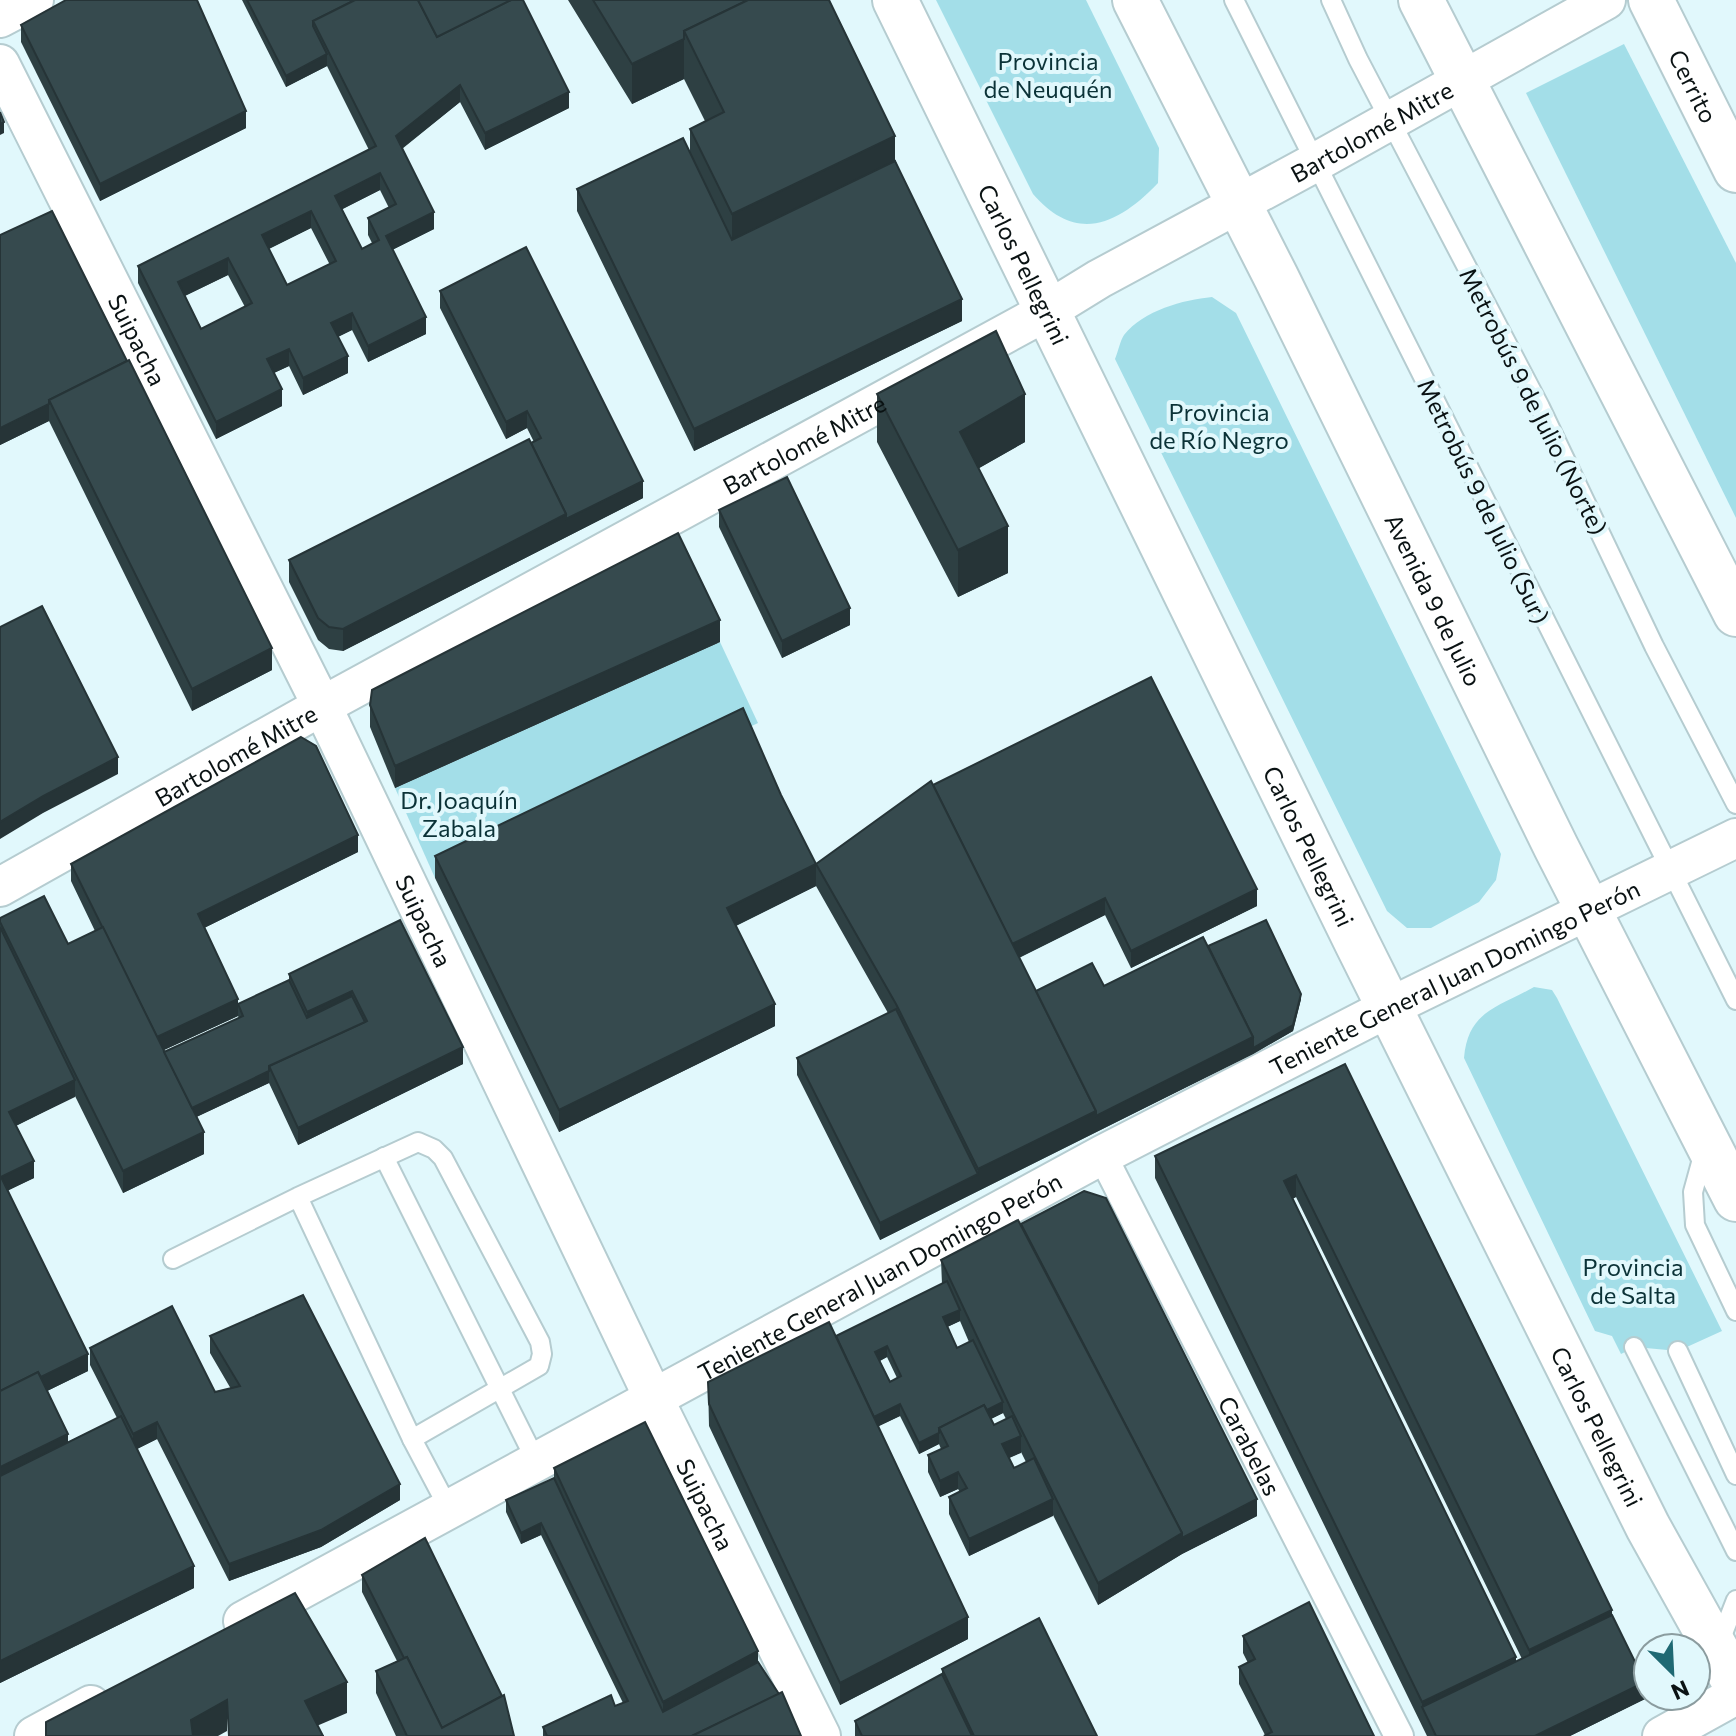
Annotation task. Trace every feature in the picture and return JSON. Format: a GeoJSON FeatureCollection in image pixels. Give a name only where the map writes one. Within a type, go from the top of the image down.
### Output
{"type":"FeatureCollection","features":[{"type":"Feature","properties":{"kind":"main road","name":"Carlos Pellegrini"},"geometry":{"type":"LineString","coordinates":[[895,0],[1648,1527],[1726,1667]]}},
{"type":"Feature","properties":{"kind":"main road","name":"Avenida 9 de Julio"},"geometry":{"type":"LineString","coordinates":[[1135,0],[1588,910],[1736,1199]]}},
{"type":"Feature","properties":{"kind":"main road"},"geometry":{"type":"LineString","coordinates":[[1421,0],[1736,614]]}},
{"type":"Feature","properties":{"kind":"main road","name":"Cerrito"},"geometry":{"type":"LineString","coordinates":[[1651,0],[1736,170]]}},
{"type":"Feature","properties":{"kind":"street"},"geometry":{"type":"LineString","coordinates":[[0,18],[34,0]]}},
{"type":"Feature","properties":{"kind":"street","name":"Bartolomé Mitre"},"geometry":{"type":"LineString","coordinates":[[0,887],[322,706],[1047,311],[1099,279],[1606,0]]}},
{"type":"Feature","properties":{"kind":"street","name":"Suipacha"},"geometry":{"type":"LineString","coordinates":[[0,64],[322,706],[653,1397],[821,1736]]}},
{"type":"Feature","properties":{"kind":"street","name":"Teniente General Juan Domingo Perón"},"geometry":{"type":"LineString","coordinates":[[213,1637],[1102,1155],[1390,1007],[1736,838]]}},
{"type":"Feature","properties":{"kind":"street","name":"Carabelas"},"geometry":{"type":"LineString","coordinates":[[1102,1155],[1399,1736]]}},
{"type":"Feature","properties":{"kind":"street"},"geometry":{"type":"LineString","coordinates":[[34,1736],[117,1691]]}},
{"type":"Feature","properties":{"kind":"street"},"geometry":{"type":"LineString","coordinates":[[1662,1736],[1736,1695]]}},
{"type":"Feature","properties":{"kind":"lane","name":"Metrobús 9 de Julio (Sur)"},"geometry":{"type":"LineString","coordinates":[[1234,0],[1736,1000]]}},
{"type":"Feature","properties":{"kind":"lane","name":"Metrobús 9 de Julio (Norte)"},"geometry":{"type":"LineString","coordinates":[[1331,0],[1540,407],[1654,646],[1736,804]]}},
{"type":"Feature","properties":{"kind":"lane"},"geometry":{"type":"LineString","coordinates":[[173,1259],[418,1142],[434,1149],[443,1158],[540,1342],[542,1354],[539,1366],[412,1439]]}},
{"type":"Feature","properties":{"kind":"lane"},"geometry":{"type":"LineString","coordinates":[[1707,1142],[1693,1192],[1695,1225],[1736,1311]]}},
{"type":"Feature","properties":{"kind":"lane"},"geometry":{"type":"LineString","coordinates":[[384,1157],[536,1461]]}},
{"type":"Feature","properties":{"kind":"lane"},"geometry":{"type":"LineString","coordinates":[[298,1197],[412,1439],[449,1509]]}},
{"type":"Feature","properties":{"kind":"lane"},"geometry":{"type":"LineString","coordinates":[[1634,1347],[1736,1551]]}},
{"type":"Feature","properties":{"kind":"lane"},"geometry":{"type":"LineString","coordinates":[[1678,1351],[1736,1475]]}},
{"type":"Feature","properties":{"kind":"lane"},"geometry":{"type":"LineString","coordinates":[[1726,1667],[1736,1600]]}},
{"type":"Feature","properties":{"kind":"green space","name":"Provincia de Neuquén"},"geometry":{"type":"Polygon","coordinates":[[[936,0],[1086,0],[1159,148],[1158,183],[1128,209],[1097,223],[1081,224],[1049,210],[1033,194],[936,0]]]}},
{"type":"Feature","properties":{"kind":"green space"},"geometry":{"type":"Polygon","coordinates":[[[1624,44],[1736,263],[1736,518],[1526,93],[1624,44]]]}},
{"type":"Feature","properties":{"kind":"green space","name":"Provincia de Río Negro"},"geometry":{"type":"Polygon","coordinates":[[[1212,297],[1236,313],[1501,854],[1496,880],[1479,902],[1431,928],[1407,928],[1387,911],[1115,359],[1124,335],[1142,319],[1177,304],[1212,297]]]}},
{"type":"Feature","properties":{"kind":"green space","name":"Dr. Joaquín Zabala"},"geometry":{"type":"Polygon","coordinates":[[[720,642],[758,723],[435,878],[395,788],[720,642]]]}},
{"type":"Feature","properties":{"kind":"green space","name":"Provincia de Salta"},"geometry":{"type":"Polygon","coordinates":[[[1534,987],[1552,990],[1557,998],[1722,1331],[1678,1351],[1635,1347],[1621,1354],[1612,1336],[1595,1331],[1464,1058],[1471,1030],[1478,1020],[1497,1006],[1534,987]]]}},
{"type":"Feature","properties":{"kind":"building"},"geometry":{"type":"Polygon","coordinates":[[[66,0],[197,0],[246,111],[100,184],[21,25],[66,0]]]}},
{"type":"Feature","properties":{"kind":"building"},"geometry":{"type":"Polygon","coordinates":[[[247,0],[355,0],[313,21],[327,54],[286,76],[247,0]]]}},
{"type":"Feature","properties":{"kind":"building"},"geometry":{"type":"Polygon","coordinates":[[[355,0],[418,0],[437,37],[511,0],[523,0],[569,92],[485,133],[460,85],[396,136],[434,212],[386,236],[426,317],[368,346],[352,313],[331,323],[348,356],[303,378],[289,349],[267,359],[282,389],[216,422],[138,266],[376,146],[313,21],[355,0]],[[380,173],[335,196],[362,249],[379,240],[368,218],[396,204],[380,173]],[[311,211],[262,235],[287,285],[336,261],[311,211]],[[228,258],[178,282],[201,329],[252,303],[228,258]]]}},
{"type":"Feature","properties":{"kind":"building"},"geometry":{"type":"Polygon","coordinates":[[[418,0],[511,0],[437,37],[418,0]]]}},
{"type":"Feature","properties":{"kind":"building"},"geometry":{"type":"Polygon","coordinates":[[[593,0],[748,0],[684,31],[684,39],[632,64],[593,0]]]}},
{"type":"Feature","properties":{"kind":"building"},"geometry":{"type":"Polygon","coordinates":[[[748,0],[829,0],[895,136],[732,214],[690,129],[724,112],[684,31],[748,0]]]}},
{"type":"Feature","properties":{"kind":"building"},"geometry":{"type":"Polygon","coordinates":[[[683,138],[732,240],[895,161],[962,299],[694,429],[577,189],[683,138]]]}},
{"type":"Feature","properties":{"kind":"building"},"geometry":{"type":"Polygon","coordinates":[[[52,211],[127,361],[0,428],[0,235],[52,211]]]}},
{"type":"Feature","properties":{"kind":"building"},"geometry":{"type":"Polygon","coordinates":[[[526,247],[643,481],[566,519],[531,443],[541,438],[527,411],[506,422],[440,291],[526,247]]]}},
{"type":"Feature","properties":{"kind":"building"},"geometry":{"type":"Polygon","coordinates":[[[996,331],[1025,394],[960,432],[1008,526],[958,550],[877,394],[996,331]]]}},
{"type":"Feature","properties":{"kind":"building"},"geometry":{"type":"Polygon","coordinates":[[[129,360],[272,648],[192,689],[49,400],[129,360]]]}},
{"type":"Feature","properties":{"kind":"building"},"geometry":{"type":"Polygon","coordinates":[[[529,439],[566,514],[343,629],[329,627],[318,618],[289,560],[529,439]]]}},
{"type":"Feature","properties":{"kind":"building"},"geometry":{"type":"Polygon","coordinates":[[[787,477],[850,608],[782,641],[719,510],[787,477]]]}},
{"type":"Feature","properties":{"kind":"building"},"geometry":{"type":"Polygon","coordinates":[[[678,533],[720,620],[395,766],[370,705],[372,690],[678,533]]]}},
{"type":"Feature","properties":{"kind":"building"},"geometry":{"type":"Polygon","coordinates":[[[42,606],[118,757],[0,822],[0,627],[42,606]]]}},
{"type":"Feature","properties":{"kind":"building"},"geometry":{"type":"Polygon","coordinates":[[[1151,677],[1257,889],[1131,951],[1105,898],[1012,944],[933,785],[1151,677]]]}},
{"type":"Feature","properties":{"kind":"building"},"geometry":{"type":"Polygon","coordinates":[[[743,708],[781,795],[816,864],[727,908],[775,1004],[559,1110],[435,856],[743,708]]]}},
{"type":"Feature","properties":{"kind":"building"},"geometry":{"type":"Polygon","coordinates":[[[301,737],[316,746],[358,835],[198,914],[238,999],[157,1037],[71,864],[301,737]]]}},
{"type":"Feature","properties":{"kind":"building"},"geometry":{"type":"Polygon","coordinates":[[[931,781],[1096,1111],[978,1169],[896,1004],[816,864],[931,781]]]}},
{"type":"Feature","properties":{"kind":"building"},"geometry":{"type":"Polygon","coordinates":[[[44,896],[68,944],[103,927],[204,1132],[123,1171],[0,922],[0,918],[44,896]]]}},
{"type":"Feature","properties":{"kind":"building"},"geometry":{"type":"Polygon","coordinates":[[[400,920],[463,1047],[298,1128],[269,1066],[367,1021],[352,991],[307,1012],[289,974],[400,920]]]}},
{"type":"Feature","properties":{"kind":"building"},"geometry":{"type":"Polygon","coordinates":[[[1266,920],[1301,994],[1293,1025],[1253,1048],[1253,1037],[1208,946],[1266,920]]]}},
{"type":"Feature","properties":{"kind":"building"},"geometry":{"type":"Polygon","coordinates":[[[0,927],[75,1080],[9,1112],[34,1161],[1,1177],[88,1354],[41,1377],[38,1372],[0,1391],[0,927]]]}},
{"type":"Feature","properties":{"kind":"building"},"geometry":{"type":"Polygon","coordinates":[[[1203,937],[1253,1037],[1096,1116],[1036,991],[1092,963],[1104,986],[1203,937]]]}},
{"type":"Feature","properties":{"kind":"building"},"geometry":{"type":"Polygon","coordinates":[[[289,980],[307,1018],[352,996],[365,1022],[269,1066],[269,1071],[192,1108],[164,1052],[243,1016],[238,1004],[289,980]]]}},
{"type":"Feature","properties":{"kind":"building"},"geometry":{"type":"Polygon","coordinates":[[[896,1009],[978,1174],[880,1223],[797,1058],[896,1009]]]}},
{"type":"Feature","properties":{"kind":"building"},"geometry":{"type":"Polygon","coordinates":[[[1345,1064],[1612,1610],[1529,1650],[1296,1175],[1284,1181],[1516,1657],[1422,1702],[1155,1156],[1345,1064]]]}},
{"type":"Feature","properties":{"kind":"building"},"geometry":{"type":"Polygon","coordinates":[[[1084,1191],[1106,1198],[1257,1499],[1182,1538],[1021,1224],[1084,1191]]]}},
{"type":"Feature","properties":{"kind":"building"},"geometry":{"type":"Polygon","coordinates":[[[1018,1220],[1182,1533],[1098,1583],[941,1260],[1018,1220]]]}},
{"type":"Feature","properties":{"kind":"building"},"geometry":{"type":"Polygon","coordinates":[[[947,1281],[960,1310],[943,1317],[957,1348],[973,1340],[1003,1402],[987,1410],[984,1405],[939,1428],[939,1433],[919,1443],[900,1404],[874,1417],[836,1336],[947,1281]],[[887,1346],[875,1352],[890,1382],[901,1376],[887,1346]]]}},
{"type":"Feature","properties":{"kind":"building"},"geometry":{"type":"Polygon","coordinates":[[[303,1295],[400,1484],[321,1530],[229,1564],[157,1422],[133,1434],[90,1348],[172,1306],[215,1392],[240,1386],[210,1336],[303,1295]]]}},
{"type":"Feature","properties":{"kind":"building"},"geometry":{"type":"Polygon","coordinates":[[[829,1322],[968,1617],[840,1683],[709,1404],[708,1382],[829,1322]]]}},
{"type":"Feature","properties":{"kind":"building"},"geometry":{"type":"Polygon","coordinates":[[[38,1372],[68,1434],[0,1467],[0,1391],[38,1372]]]}},
{"type":"Feature","properties":{"kind":"building"},"geometry":{"type":"Polygon","coordinates":[[[984,1405],[994,1425],[1012,1416],[1021,1436],[1002,1444],[1014,1468],[1034,1458],[1053,1499],[969,1539],[949,1497],[967,1488],[958,1472],[940,1481],[928,1455],[948,1446],[939,1428],[984,1405]]]}},
{"type":"Feature","properties":{"kind":"building"},"geometry":{"type":"Polygon","coordinates":[[[121,1416],[194,1566],[0,1661],[0,1476],[121,1416]]]}},
{"type":"Feature","properties":{"kind":"building"},"geometry":{"type":"Polygon","coordinates":[[[645,1422],[758,1651],[663,1702],[554,1468],[645,1422]]]}},
{"type":"Feature","properties":{"kind":"building"},"geometry":{"type":"Polygon","coordinates":[[[554,1478],[663,1712],[758,1662],[779,1694],[692,1736],[547,1736],[543,1727],[611,1695],[615,1706],[628,1701],[541,1523],[521,1533],[506,1500],[554,1478]]]}},
{"type":"Feature","properties":{"kind":"building"},"geometry":{"type":"Polygon","coordinates":[[[425,1538],[502,1696],[442,1728],[362,1575],[425,1538]]]}},
{"type":"Feature","properties":{"kind":"building"},"geometry":{"type":"Polygon","coordinates":[[[295,1593],[347,1682],[305,1701],[323,1736],[229,1736],[227,1700],[191,1720],[193,1736],[46,1736],[46,1722],[295,1593]]]}},
{"type":"Feature","properties":{"kind":"building"},"geometry":{"type":"Polygon","coordinates":[[[1309,1602],[1374,1736],[1264,1736],[1272,1732],[1239,1667],[1255,1659],[1243,1636],[1309,1602]]]}},
{"type":"Feature","properties":{"kind":"building"},"geometry":{"type":"Polygon","coordinates":[[[1612,1615],[1632,1656],[1632,1688],[1535,1736],[1436,1736],[1422,1707],[1612,1615]]]}},
{"type":"Feature","properties":{"kind":"building"},"geometry":{"type":"Polygon","coordinates":[[[1039,1618],[1097,1736],[974,1736],[942,1669],[1039,1618]]]}},
{"type":"Feature","properties":{"kind":"building"},"geometry":{"type":"Polygon","coordinates":[[[407,1657],[442,1728],[504,1695],[514,1736],[407,1736],[376,1671],[407,1657]]]}},
{"type":"Feature","properties":{"kind":"building"},"geometry":{"type":"Polygon","coordinates":[[[942,1674],[972,1736],[862,1736],[855,1721],[942,1674]]]}},
{"type":"Feature","properties":{"kind":"building"},"geometry":{"type":"Polygon","coordinates":[[[782,1692],[801,1736],[692,1736],[782,1692]]]}}]}
